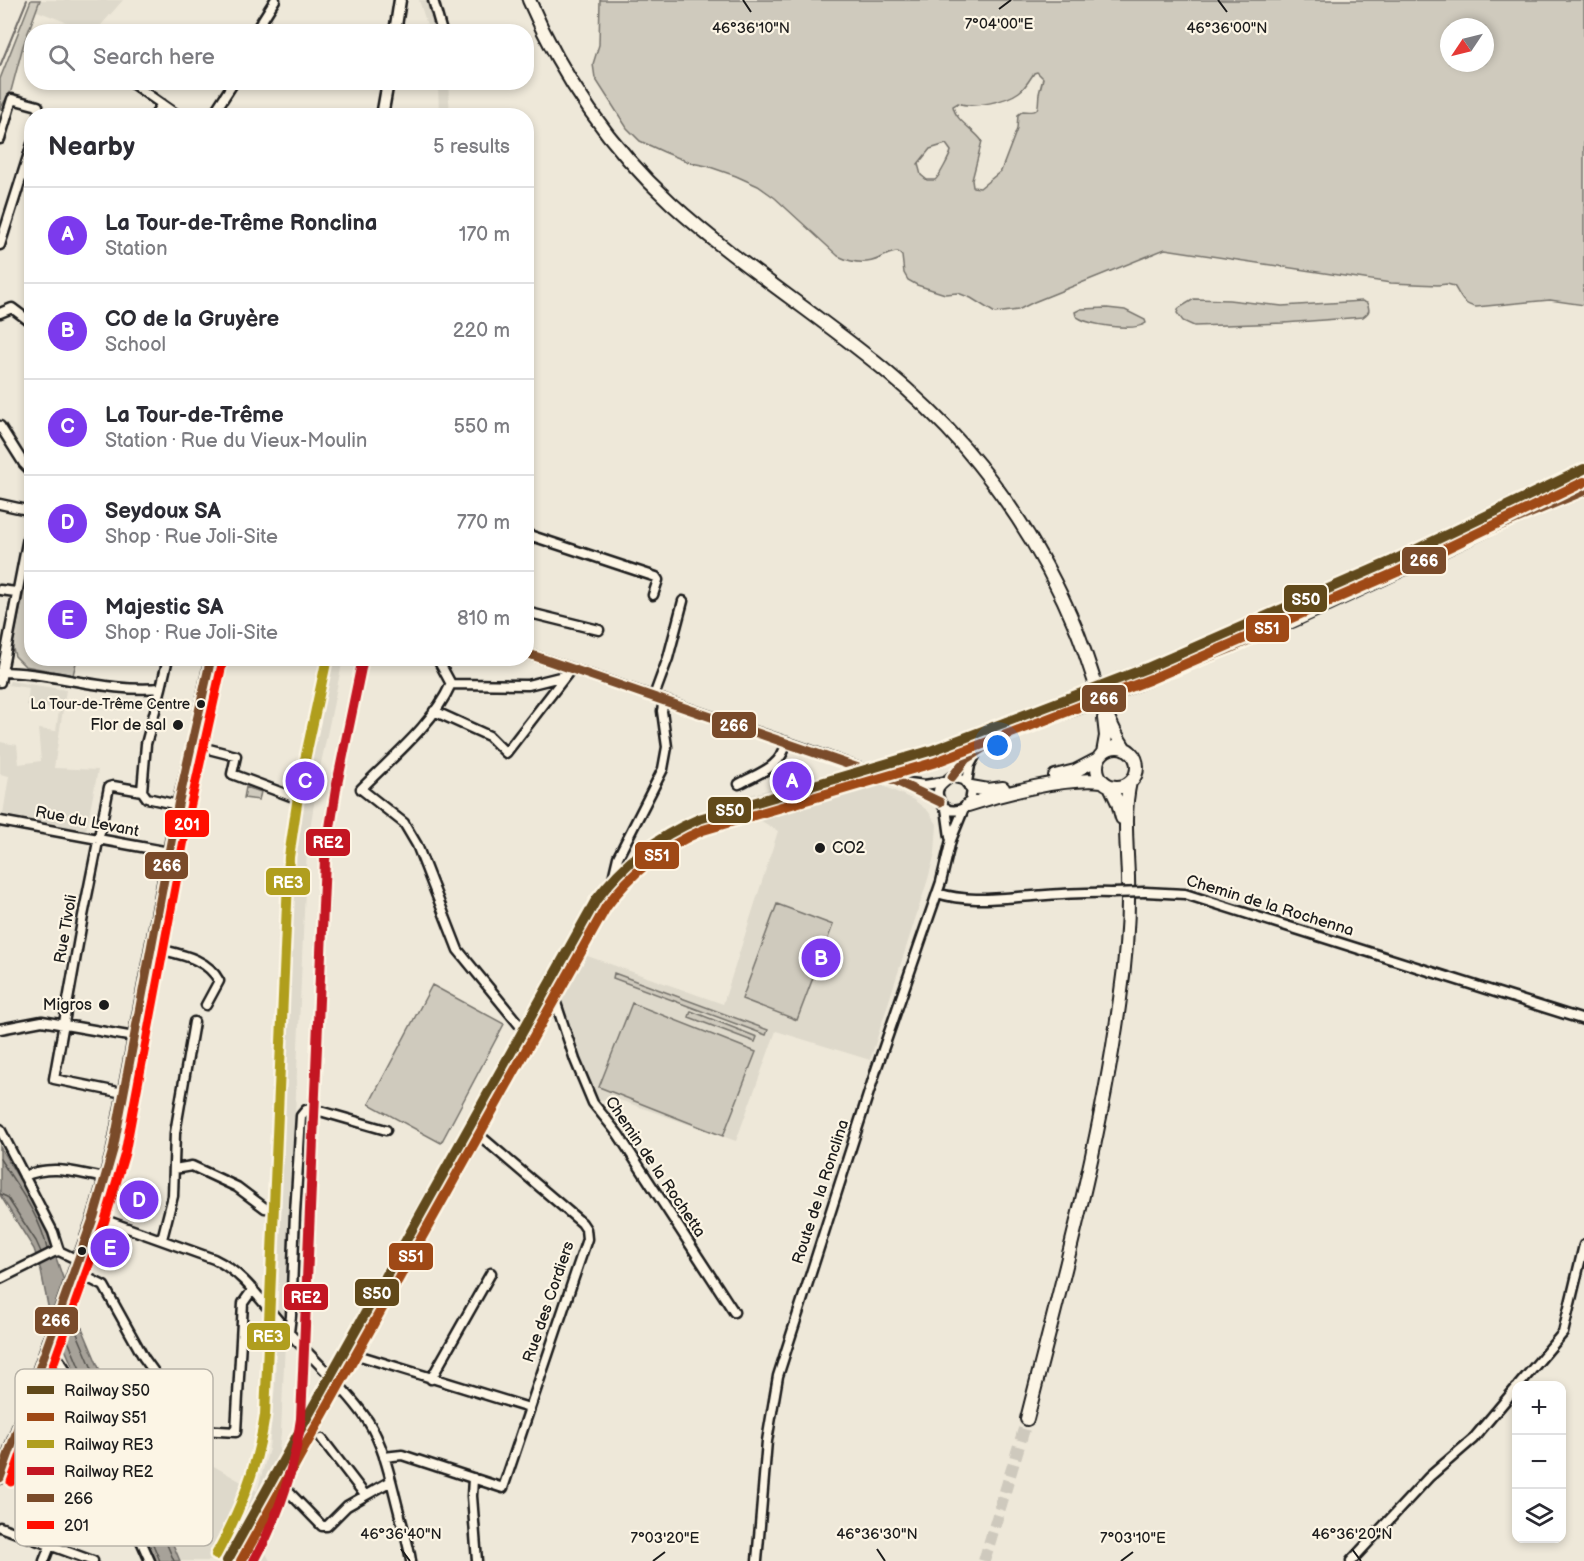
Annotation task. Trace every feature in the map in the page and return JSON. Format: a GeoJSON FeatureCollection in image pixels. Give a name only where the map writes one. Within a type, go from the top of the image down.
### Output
{"type":"FeatureCollection","features":[{"type":"Feature","properties":{"kind":"highway"},"geometry":{"type":"LineString","coordinates":[[529,0],[551,47],[576,91],[608,136],[638,170],[671,204],[710,236],[883,367],[939,420],[977,463],[1018,519],[1051,576],[1083,648],[1104,711],[1125,748],[1137,763],[1136,774],[1130,782],[1127,798],[1125,827],[1128,877],[1127,925],[1116,1026],[1083,1191],[1027,1419]]}},
{"type":"Feature","properties":{"kind":"highway"},"geometry":{"type":"LineString","coordinates":[[1104,711],[1106,736],[1097,770],[1118,803],[1125,827]]}},
{"type":"Feature","properties":{"kind":"highway"},"geometry":{"type":"LineString","coordinates":[[969,784],[996,789],[1069,773],[1115,747],[1125,748]]}},
{"type":"Feature","properties":{"kind":"highway"},"geometry":{"type":"LineString","coordinates":[[966,807],[993,797],[1070,781],[1106,783],[1119,787],[1130,782]]}},
{"type":"Feature","properties":{"kind":"main road"},"geometry":{"type":"LineString","coordinates":[[396,24],[400,0]]}},
{"type":"Feature","properties":{"kind":"main road"},"geometry":{"type":"LineString","coordinates":[[383,108],[386,90]]}},
{"type":"Feature","properties":{"kind":"main road"},"geometry":{"type":"LineString","coordinates":[[39,1369],[94,1216],[113,1150],[178,805],[209,666]]}},
{"type":"Feature","properties":{"kind":"main road"},"geometry":{"type":"LineString","coordinates":[[0,1478],[15,1436]]}},
{"type":"Feature","properties":{"kind":"street"},"geometry":{"type":"LineString","coordinates":[[260,24],[274,0]]}},
{"type":"Feature","properties":{"kind":"street"},"geometry":{"type":"LineString","coordinates":[[434,0],[440,24]]}},
{"type":"Feature","properties":{"kind":"street"},"geometry":{"type":"LineString","coordinates":[[142,90],[168,108]]}},
{"type":"Feature","properties":{"kind":"street"},"geometry":{"type":"LineString","coordinates":[[217,108],[229,90]]}},
{"type":"Feature","properties":{"kind":"street"},"geometry":{"type":"LineString","coordinates":[[0,139],[12,99],[38,108]]}},
{"type":"Feature","properties":{"kind":"street"},"geometry":{"type":"LineString","coordinates":[[159,108],[162,104]]}},
{"type":"Feature","properties":{"kind":"street"},"geometry":{"type":"LineString","coordinates":[[0,245],[24,169]]}},
{"type":"Feature","properties":{"kind":"street"},"geometry":{"type":"LineString","coordinates":[[0,313],[12,308],[24,317]]}},
{"type":"Feature","properties":{"kind":"street"},"geometry":{"type":"LineString","coordinates":[[0,426],[24,464]]}},
{"type":"Feature","properties":{"kind":"street"},"geometry":{"type":"LineString","coordinates":[[951,840],[938,790],[966,759],[979,750],[1000,739],[1293,622],[1490,530],[1584,491]]}},
{"type":"Feature","properties":{"kind":"street"},"geometry":{"type":"LineString","coordinates":[[0,504],[24,509]]}},
{"type":"Feature","properties":{"kind":"street"},"geometry":{"type":"LineString","coordinates":[[534,536],[656,577],[658,580],[653,596]]}},
{"type":"Feature","properties":{"kind":"street"},"geometry":{"type":"LineString","coordinates":[[0,682],[24,554]]}},
{"type":"Feature","properties":{"kind":"street"},"geometry":{"type":"LineString","coordinates":[[0,590],[16,592]]}},
{"type":"Feature","properties":{"kind":"street"},"geometry":{"type":"LineString","coordinates":[[654,696],[669,658],[683,601]]}},
{"type":"Feature","properties":{"kind":"street"},"geometry":{"type":"LineString","coordinates":[[534,614],[598,630]]}},
{"type":"Feature","properties":{"kind":"street"},"geometry":{"type":"LineString","coordinates":[[534,656],[896,781],[953,811],[966,807],[972,796],[969,784],[970,765],[979,750]]}},
{"type":"Feature","properties":{"kind":"street"},"geometry":{"type":"LineString","coordinates":[[166,666],[146,744],[142,791],[147,798],[178,805]]}},
{"type":"Feature","properties":{"kind":"street"},"geometry":{"type":"LineString","coordinates":[[441,666],[451,684]]}},
{"type":"Feature","properties":{"kind":"street"},"geometry":{"type":"LineString","coordinates":[[434,711],[489,736],[507,753],[571,669]]}},
{"type":"Feature","properties":{"kind":"street"},"geometry":{"type":"LineString","coordinates":[[1,672],[113,688],[144,690],[161,688]]}},
{"type":"Feature","properties":{"kind":"street"},"geometry":{"type":"LineString","coordinates":[[451,684],[528,685],[564,676]]}},
{"type":"Feature","properties":{"kind":"street"},"geometry":{"type":"LineString","coordinates":[[451,684],[445,698],[417,732],[361,789],[404,822],[417,844],[458,950],[521,1027],[535,1028],[551,1011],[563,976],[609,891],[618,857],[663,769],[667,747],[662,711],[664,700]]}},
{"type":"Feature","properties":{"kind":"street"},"geometry":{"type":"LineString","coordinates":[[739,784],[776,764],[784,755],[787,742]]}},
{"type":"Feature","properties":{"kind":"street"},"geometry":{"type":"LineString","coordinates":[[193,745],[236,756],[231,774],[296,798]]}},
{"type":"Feature","properties":{"kind":"street"},"geometry":{"type":"LineString","coordinates":[[952,777],[958,777],[969,784]]}},
{"type":"Feature","properties":{"kind":"street"},"geometry":{"type":"LineString","coordinates":[[896,781],[925,785],[943,783]]}},
{"type":"Feature","properties":{"kind":"street","name":"Rue Tivoli"},"geometry":{"type":"LineString","coordinates":[[123,1093],[54,1079],[109,787],[142,791]]}},
{"type":"Feature","properties":{"kind":"street","name":"Route de la Ronclina"},"geometry":{"type":"LineString","coordinates":[[757,1561],[767,1441],[778,1376],[877,1067],[937,893],[951,840],[966,807]]}},
{"type":"Feature","properties":{"kind":"street","name":"Rue du Levant"},"geometry":{"type":"LineString","coordinates":[[0,820],[169,852]]}},
{"type":"Feature","properties":{"kind":"street","name":"Chemin de la Rochenna"},"geometry":{"type":"LineString","coordinates":[[937,893],[951,898],[975,900],[1079,892],[1185,894],[1584,1020]]}},
{"type":"Feature","properties":{"kind":"street"},"geometry":{"type":"LineString","coordinates":[[151,947],[195,958],[213,970],[219,981],[206,1005]]}},
{"type":"Feature","properties":{"kind":"street","name":"Chemin de la Rochetta"},"geometry":{"type":"LineString","coordinates":[[554,997],[592,1103],[618,1134],[734,1312]]}},
{"type":"Feature","properties":{"kind":"street"},"geometry":{"type":"LineString","coordinates":[[0,1029],[38,1021],[134,1036]]}},
{"type":"Feature","properties":{"kind":"street"},"geometry":{"type":"LineString","coordinates":[[162,1239],[173,1196],[175,1133],[194,1022]]}},
{"type":"Feature","properties":{"kind":"street"},"geometry":{"type":"LineString","coordinates":[[529,1408],[354,1354],[532,1040]]}},
{"type":"Feature","properties":{"kind":"street"},"geometry":{"type":"LineString","coordinates":[[289,1332],[301,1116],[306,1110],[313,1109],[386,1130]]}},
{"type":"Feature","properties":{"kind":"street"},"geometry":{"type":"LineString","coordinates":[[0,1129],[53,1232],[56,1252],[99,1282],[108,1292],[152,1369]]}},
{"type":"Feature","properties":{"kind":"street","name":"Rue des Cordiers"},"geometry":{"type":"LineString","coordinates":[[473,1478],[503,1488],[587,1239],[586,1229],[582,1223],[478,1134]]}},
{"type":"Feature","properties":{"kind":"street"},"geometry":{"type":"LineString","coordinates":[[174,1169],[192,1166],[237,1187],[265,1208]]}},
{"type":"Feature","properties":{"kind":"street"},"geometry":{"type":"LineString","coordinates":[[24,1176],[38,1170],[56,1168],[106,1178]]}},
{"type":"Feature","properties":{"kind":"street"},"geometry":{"type":"LineString","coordinates":[[94,1216],[162,1239],[222,1263],[243,1278],[281,1324],[357,1407],[377,1439],[391,1481],[411,1561]]}},
{"type":"Feature","properties":{"kind":"street"},"geometry":{"type":"LineString","coordinates":[[1522,1381],[1563,1333],[1584,1245]]}},
{"type":"Feature","properties":{"kind":"street"},"geometry":{"type":"LineString","coordinates":[[0,1279],[35,1260],[56,1252]]}},
{"type":"Feature","properties":{"kind":"street"},"geometry":{"type":"LineString","coordinates":[[431,1378],[491,1273]]}},
{"type":"Feature","properties":{"kind":"street"},"geometry":{"type":"LineString","coordinates":[[213,1431],[236,1432],[243,1303],[253,1289]]}},
{"type":"Feature","properties":{"kind":"street"},"geometry":{"type":"LineString","coordinates":[[46,1350],[57,1357],[65,1369]]}},
{"type":"Feature","properties":{"kind":"street"},"geometry":{"type":"LineString","coordinates":[[1351,1561],[1429,1477],[1473,1439],[1512,1393]]}},
{"type":"Feature","properties":{"kind":"street"},"geometry":{"type":"LineString","coordinates":[[322,1439],[365,1495]]}},
{"type":"Feature","properties":{"kind":"street"},"geometry":{"type":"LineString","coordinates":[[384,1457],[402,1455],[473,1478],[472,1496],[477,1561]]}},
{"type":"Feature","properties":{"kind":"street"},"geometry":{"type":"LineString","coordinates":[[285,1488],[322,1526],[327,1526],[347,1506],[391,1481]]}},
{"type":"Feature","properties":{"kind":"street"},"geometry":{"type":"LineString","coordinates":[[0,1527],[15,1533]]}},
{"type":"Feature","properties":{"kind":"street"},"geometry":{"type":"LineString","coordinates":[[44,1561],[50,1546],[93,1561]]}},
{"type":"Feature","properties":{"kind":"street"},"geometry":{"type":"LineString","coordinates":[[143,1546],[150,1561]]}},
{"type":"Feature","properties":{"kind":"shaded area"},"geometry":{"type":"Polygon","coordinates":[[[31,0],[40,0],[31,24],[24,24],[24,43],[11,91],[0,109],[0,79],[31,0]]]}},
{"type":"Feature","properties":{"kind":"shaded area"},"geometry":{"type":"Polygon","coordinates":[[[41,0],[123,0],[102,24],[71,24],[37,11],[41,0]]]}},
{"type":"Feature","properties":{"kind":"shaded area"},"geometry":{"type":"Polygon","coordinates":[[[419,0],[429,0],[436,24],[427,24],[419,0]]]}},
{"type":"Feature","properties":{"kind":"shaded area"},"geometry":{"type":"Polygon","coordinates":[[[600,0],[1584,0],[1584,305],[1550,300],[1476,307],[1465,302],[1454,286],[1447,284],[1391,283],[1165,249],[1018,310],[995,313],[958,293],[945,294],[908,280],[904,273],[902,256],[898,252],[864,262],[854,262],[838,256],[775,198],[758,186],[707,166],[691,163],[640,141],[627,128],[595,78],[593,64],[599,45],[600,0]],[[1037,72],[1014,95],[980,105],[958,103],[953,106],[961,121],[982,141],[972,180],[973,187],[980,188],[1001,171],[1017,129],[1018,115],[1023,111],[1037,109],[1043,78],[1037,72]],[[946,144],[930,149],[918,164],[921,175],[927,180],[935,180],[944,166],[951,151],[946,144]]]}},
{"type":"Feature","properties":{"kind":"shaded area"},"geometry":{"type":"Polygon","coordinates":[[[438,90],[448,90],[450,108],[439,108],[438,90]]]}},
{"type":"Feature","properties":{"kind":"shaded area"},"geometry":{"type":"Polygon","coordinates":[[[1194,299],[1282,306],[1362,301],[1367,303],[1369,309],[1363,317],[1194,326],[1183,321],[1177,313],[1179,308],[1194,299]]]}},
{"type":"Feature","properties":{"kind":"shaded area"},"geometry":{"type":"Polygon","coordinates":[[[1081,309],[1125,310],[1145,320],[1146,323],[1131,327],[1110,326],[1081,319],[1076,316],[1075,312],[1081,309]]]}},
{"type":"Feature","properties":{"kind":"shaded area"},"geometry":{"type":"Polygon","coordinates":[[[1584,464],[1584,475],[1314,603],[1217,646],[1124,683],[1120,670],[1167,655],[1296,601],[1584,464]]]}},
{"type":"Feature","properties":{"kind":"shaded area"},"geometry":{"type":"Polygon","coordinates":[[[24,591],[24,665],[15,656],[12,646],[24,591]]]}},
{"type":"Feature","properties":{"kind":"shaded area"},"geometry":{"type":"Polygon","coordinates":[[[25,666],[75,666],[73,675],[25,666]]]}},
{"type":"Feature","properties":{"kind":"shaded area"},"geometry":{"type":"Polygon","coordinates":[[[331,666],[342,666],[319,773],[308,841],[279,1451],[281,1452],[606,875],[645,841],[687,817],[740,801],[740,798],[807,776],[813,779],[900,758],[1078,689],[1081,698],[864,777],[914,800],[928,811],[937,824],[935,853],[928,879],[870,1060],[776,1031],[736,1141],[614,1098],[591,1101],[554,997],[576,952],[723,1004],[778,831],[746,812],[688,831],[659,844],[633,861],[604,894],[277,1483],[254,1530],[270,1561],[180,1561],[174,1546],[213,1546],[213,1466],[257,1491],[269,1449],[275,1385],[294,870],[302,803],[331,666]]]}},
{"type":"Feature","properties":{"kind":"shaded area"},"geometry":{"type":"Polygon","coordinates":[[[10,681],[66,690],[54,768],[98,770],[86,831],[3,814],[9,776],[0,774],[0,742],[17,745],[19,764],[41,761],[38,729],[56,731],[59,710],[27,705],[29,688],[8,685],[10,681]]]}},
{"type":"Feature","properties":{"kind":"shaded area"},"geometry":{"type":"Polygon","coordinates":[[[246,787],[261,792],[259,800],[244,798],[246,787]]]}},
{"type":"Feature","properties":{"kind":"shaded area"},"geometry":{"type":"Polygon","coordinates":[[[777,904],[833,925],[797,1020],[742,999],[777,904]]]}},
{"type":"Feature","properties":{"kind":"shaded area"},"geometry":{"type":"Polygon","coordinates":[[[614,973],[768,1030],[766,1035],[613,978],[614,973]]]}},
{"type":"Feature","properties":{"kind":"shaded area"},"geometry":{"type":"Polygon","coordinates":[[[432,985],[504,1024],[441,1143],[369,1104],[432,985]]]}},
{"type":"Feature","properties":{"kind":"shaded area"},"geometry":{"type":"Polygon","coordinates":[[[632,1003],[756,1052],[723,1136],[599,1087],[632,1003]]]}},
{"type":"Feature","properties":{"kind":"shaded area"},"geometry":{"type":"Polygon","coordinates":[[[691,1011],[757,1037],[755,1042],[689,1017],[691,1011]]]}},
{"type":"Feature","properties":{"kind":"water"},"geometry":{"type":"Polygon","coordinates":[[[0,1147],[50,1235],[72,1304],[99,1369],[74,1369],[49,1311],[34,1249],[0,1195],[0,1147]]]}},
{"type":"Feature","properties":{"kind":"water"},"geometry":{"type":"Polygon","coordinates":[[[149,1546],[174,1546],[180,1561],[155,1561],[149,1546]]]}},
{"type":"Feature","properties":{"kind":"waterway"},"geometry":{"type":"LineString","coordinates":[[0,66],[27,0]]}},
{"type":"Feature","properties":{"kind":"tunnel"},"geometry":{"type":"LineString","coordinates":[[984,1561],[1027,1419]]}},
{"type":"Feature","properties":{"kind":"rail line","name":"S50"},"geometry":{"type":"LineString","coordinates":[[227,1561],[596,900],[618,874],[642,852],[669,834],[699,819],[933,750],[1147,668],[1392,561],[1584,469]]}},
{"type":"Feature","properties":{"kind":"rail line","name":"S51"},"geometry":{"type":"LineString","coordinates":[[241,1561],[606,907],[626,882],[649,861],[703,830],[936,762],[1151,679],[1397,572],[1584,482]]}},
{"type":"Feature","properties":{"kind":"rail line","name":"RE3"},"geometry":{"type":"LineString","coordinates":[[216,1555],[233,1521],[253,1470],[265,1415],[289,857],[300,783],[325,666]]}},
{"type":"Feature","properties":{"kind":"rail line","name":"RE2"},"geometry":{"type":"LineString","coordinates":[[254,1561],[271,1527],[284,1492],[301,1419],[325,860],[336,789],[361,666]]}},
{"type":"Feature","properties":{"kind":"transit line","name":"266"},"geometry":{"type":"LineString","coordinates":[[952,777],[966,759],[991,743],[1232,648],[1490,530],[1584,491]]}},
{"type":"Feature","properties":{"kind":"transit line","name":"266"},"geometry":{"type":"LineString","coordinates":[[534,656],[896,781],[940,802]]}},
{"type":"Feature","properties":{"kind":"transit line","name":"266"},"geometry":{"type":"LineString","coordinates":[[39,1369],[94,1216],[113,1150],[178,805],[209,666]]}},
{"type":"Feature","properties":{"kind":"transit line","name":"201"},"geometry":{"type":"LineString","coordinates":[[52,1369],[105,1220],[125,1153],[190,808],[222,666]]}},
{"type":"Feature","properties":{"kind":"transit line","name":"266"},"geometry":{"type":"LineString","coordinates":[[0,1478],[15,1436]]}},
{"type":"Feature","properties":{"kind":"transit line","name":"201"},"geometry":{"type":"LineString","coordinates":[[11,1482],[15,1471]]}},
{"type":"Feature","properties":{"kind":"place","name":"La Tour-de-Trême Centre"},"geometry":{"type":"Point","coordinates":[201,704]}},
{"type":"Feature","properties":{"kind":"place","name":"Flor de sal"},"geometry":{"type":"Point","coordinates":[178,725]}},
{"type":"Feature","properties":{"kind":"place","name":"La Tour-de-Trême"},"geometry":{"type":"Point","coordinates":[305,781]}},
{"type":"Feature","properties":{"kind":"place","name":"La Tour-de-Trême Ronclina"},"geometry":{"type":"Point","coordinates":[792,781]}},
{"type":"Feature","properties":{"kind":"place","name":"CO2"},"geometry":{"type":"Point","coordinates":[820,848]}},
{"type":"Feature","properties":{"kind":"place","name":"CO de la Gruyère"},"geometry":{"type":"Point","coordinates":[821,958]}},
{"type":"Feature","properties":{"kind":"place","name":"Migros"},"geometry":{"type":"Point","coordinates":[104,1005]}},
{"type":"Feature","properties":{"kind":"place","name":"Seydoux SA"},"geometry":{"type":"Point","coordinates":[139,1200]}},
{"type":"Feature","properties":{"kind":"place","name":"Majestic SA"},"geometry":{"type":"Point","coordinates":[110,1248]}}]}
